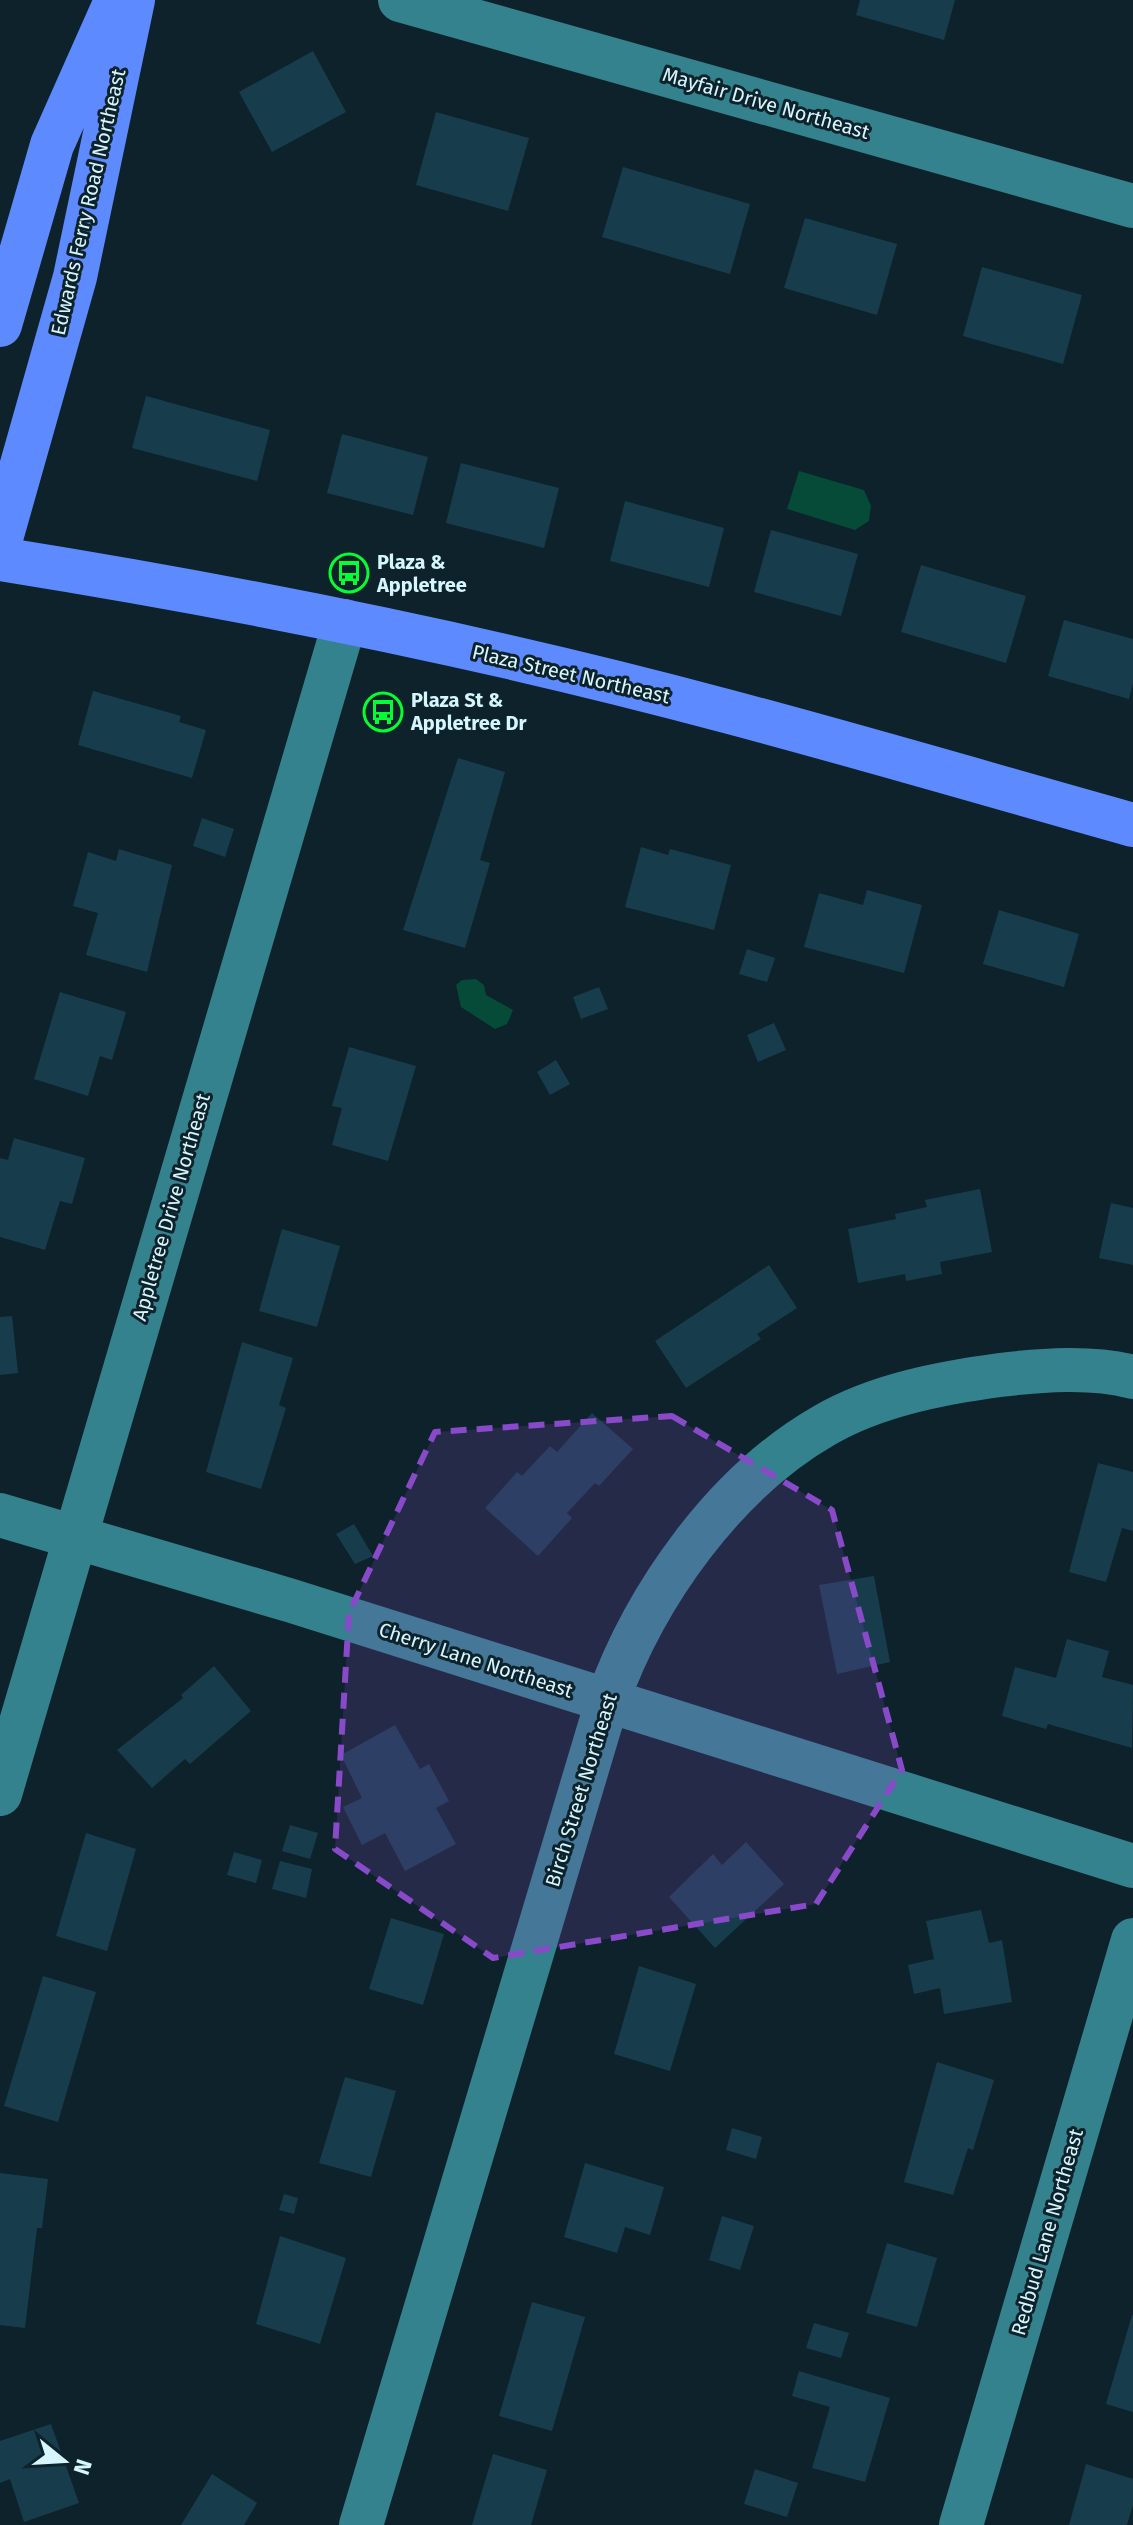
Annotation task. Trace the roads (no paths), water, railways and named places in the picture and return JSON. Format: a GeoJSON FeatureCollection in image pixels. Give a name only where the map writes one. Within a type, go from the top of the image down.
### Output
{"type":"FeatureCollection","features":[{"type":"Feature","properties":{"kind":"main road","name":"Edwards Ferry Road Northeast"},"geometry":{"type":"LineString","coordinates":[[0,325],[52,145],[116,0]]}},
{"type":"Feature","properties":{"kind":"main road","name":"Edwards Ferry Road Northeast"},"geometry":{"type":"LineString","coordinates":[[0,542],[75,277],[133,0]]}},
{"type":"Feature","properties":{"kind":"main road","name":"Plaza Street Northeast"},"geometry":{"type":"LineString","coordinates":[[0,559],[163,585],[345,621],[724,710],[1133,825]]}},
{"type":"Feature","properties":{"kind":"street","name":"Mayfair Drive Northeast"},"geometry":{"type":"LineString","coordinates":[[400,0],[1133,206]]}},
{"type":"Feature","properties":{"kind":"street","name":"Appletree Drive Northeast"},"geometry":{"type":"LineString","coordinates":[[0,1794],[345,621]]}},
{"type":"Feature","properties":{"kind":"street","name":"Birch Street Northeast"},"geometry":{"type":"LineString","coordinates":[[361,2525],[607,1702],[616,1677],[690,1543],[761,1473],[825,1425],[903,1393],[978,1378],[1043,1370],[1133,1377]]}},
{"type":"Feature","properties":{"kind":"street","name":"Cherry Lane Northeast"},"geometry":{"type":"LineString","coordinates":[[0,1515],[75,1535],[1133,1866]]}},
{"type":"Feature","properties":{"kind":"street","name":"Redbud Lane Northeast"},"geometry":{"type":"LineString","coordinates":[[961,2525],[1133,1940]]}},
{"type":"Feature","properties":{"kind":"place","name":"Plaza & Appletree"},"geometry":{"type":"Point","coordinates":[349,573]}},
{"type":"Feature","properties":{"kind":"place","name":"Plaza St & Appletree Dr"},"geometry":{"type":"Point","coordinates":[383,712]}}]}
